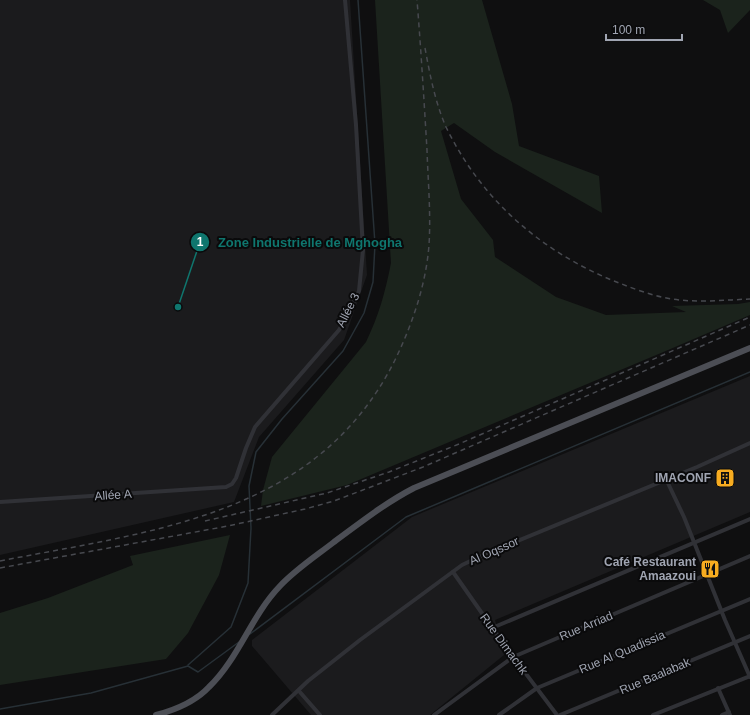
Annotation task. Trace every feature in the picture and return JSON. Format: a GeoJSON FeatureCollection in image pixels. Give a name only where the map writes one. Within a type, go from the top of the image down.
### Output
{"type":"FeatureCollection","features":[{"type":"Feature","properties":{"kind":"main road"},"geometry":{"type":"LineString","coordinates":[[156,715],[186,704],[214,683],[232,657],[264,604],[280,585],[307,562],[400,495],[750,348]]}},
{"type":"Feature","properties":{"kind":"street","name":"Allée 3"},"geometry":{"type":"LineString","coordinates":[[226,487],[232,484],[236,478],[255,427],[339,330],[359,291],[363,250],[361,196],[345,0]]}},
{"type":"Feature","properties":{"kind":"street","name":"Al Oqssor"},"geometry":{"type":"LineString","coordinates":[[272,715],[316,674],[462,565],[697,467],[750,443]]}},
{"type":"Feature","properties":{"kind":"street"},"geometry":{"type":"LineString","coordinates":[[653,715],[750,676],[666,479]]}},
{"type":"Feature","properties":{"kind":"street","name":"Allée A"},"geometry":{"type":"LineString","coordinates":[[0,502],[226,487]]}},
{"type":"Feature","properties":{"kind":"street"},"geometry":{"type":"LineString","coordinates":[[492,628],[750,519]]}},
{"type":"Feature","properties":{"kind":"street","name":"Rue Arriad"},"geometry":{"type":"LineString","coordinates":[[434,715],[513,657],[750,556]]}},
{"type":"Feature","properties":{"kind":"street","name":"Rue Dimachk"},"geometry":{"type":"LineString","coordinates":[[453,572],[513,657],[558,715]]}},
{"type":"Feature","properties":{"kind":"street","name":"Rue Al Quadissia"},"geometry":{"type":"LineString","coordinates":[[499,715],[537,688],[750,599]]}},
{"type":"Feature","properties":{"kind":"street","name":"Rue Baalabak"},"geometry":{"type":"LineString","coordinates":[[558,715],[750,636]]}},
{"type":"Feature","properties":{"kind":"street"},"geometry":{"type":"LineString","coordinates":[[718,688],[729,714],[722,715]]}},
{"type":"Feature","properties":{"kind":"street"},"geometry":{"type":"LineString","coordinates":[[299,690],[320,715]]}},
{"type":"Feature","properties":{"kind":"shaded area"},"geometry":{"type":"Polygon","coordinates":[[[0,0],[350,0],[367,275],[344,340],[259,437],[234,502],[0,555],[0,0]]]}},
{"type":"Feature","properties":{"kind":"shaded area"},"geometry":{"type":"Polygon","coordinates":[[[375,0],[482,0],[512,104],[519,146],[599,176],[602,213],[495,152],[454,123],[441,131],[461,199],[493,240],[495,257],[556,297],[606,315],[686,312],[672,306],[738,304],[750,302],[750,315],[347,485],[261,506],[263,490],[272,457],[366,342],[378,313],[389,274],[391,263],[375,0]]]}},
{"type":"Feature","properties":{"kind":"shaded area"},"geometry":{"type":"Polygon","coordinates":[[[703,0],[750,0],[750,10],[728,33],[720,10],[703,0]]]}},
{"type":"Feature","properties":{"kind":"shaded area"},"geometry":{"type":"Polygon","coordinates":[[[750,376],[750,512],[495,620],[504,655],[430,715],[311,715],[252,646],[252,640],[412,517],[750,376]]]}},
{"type":"Feature","properties":{"kind":"shaded area"},"geometry":{"type":"Polygon","coordinates":[[[230,535],[219,575],[188,633],[166,659],[0,685],[0,613],[48,598],[133,565],[130,556],[230,535]]]}},
{"type":"Feature","properties":{"kind":"waterway"},"geometry":{"type":"LineString","coordinates":[[188,665],[231,627],[248,583],[251,528],[249,486],[256,452],[282,419],[343,351],[364,313],[373,282],[375,244],[358,0]]}},
{"type":"Feature","properties":{"kind":"waterway"},"geometry":{"type":"LineString","coordinates":[[250,634],[406,517],[750,372]]}},
{"type":"Feature","properties":{"kind":"waterway"},"geometry":{"type":"LineString","coordinates":[[0,709],[91,693],[188,666],[198,672],[239,642]]}},
{"type":"Feature","properties":{"kind":"railway"},"geometry":{"type":"LineString","coordinates":[[0,561],[115,539],[171,525],[225,508],[276,484],[322,453],[362,412],[395,360],[401,347],[412,319],[425,275],[430,233],[429,198],[425,112],[417,0]]}},
{"type":"Feature","properties":{"kind":"railway"},"geometry":{"type":"LineString","coordinates":[[425,48],[439,108],[446,127],[460,153],[495,199],[515,220],[538,238],[561,254],[587,269],[650,294],[665,298],[692,301],[750,299]]}},
{"type":"Feature","properties":{"kind":"railway"},"geometry":{"type":"LineString","coordinates":[[205,521],[327,493],[389,472],[459,444],[750,317]]}},
{"type":"Feature","properties":{"kind":"railway"},"geometry":{"type":"LineString","coordinates":[[0,568],[228,526],[334,501],[423,467],[750,325]]}},
{"type":"Feature","properties":{"kind":"place","name":"Zone Industrielle de Mghogha"},"geometry":{"type":"Point","coordinates":[178,307]}},
{"type":"Feature","properties":{"kind":"place","name":"IMACONF"},"geometry":{"type":"Point","coordinates":[725,478]}},
{"type":"Feature","properties":{"kind":"place","name":"Café Restaurant Amaazoui"},"geometry":{"type":"Point","coordinates":[710,569]}}]}
